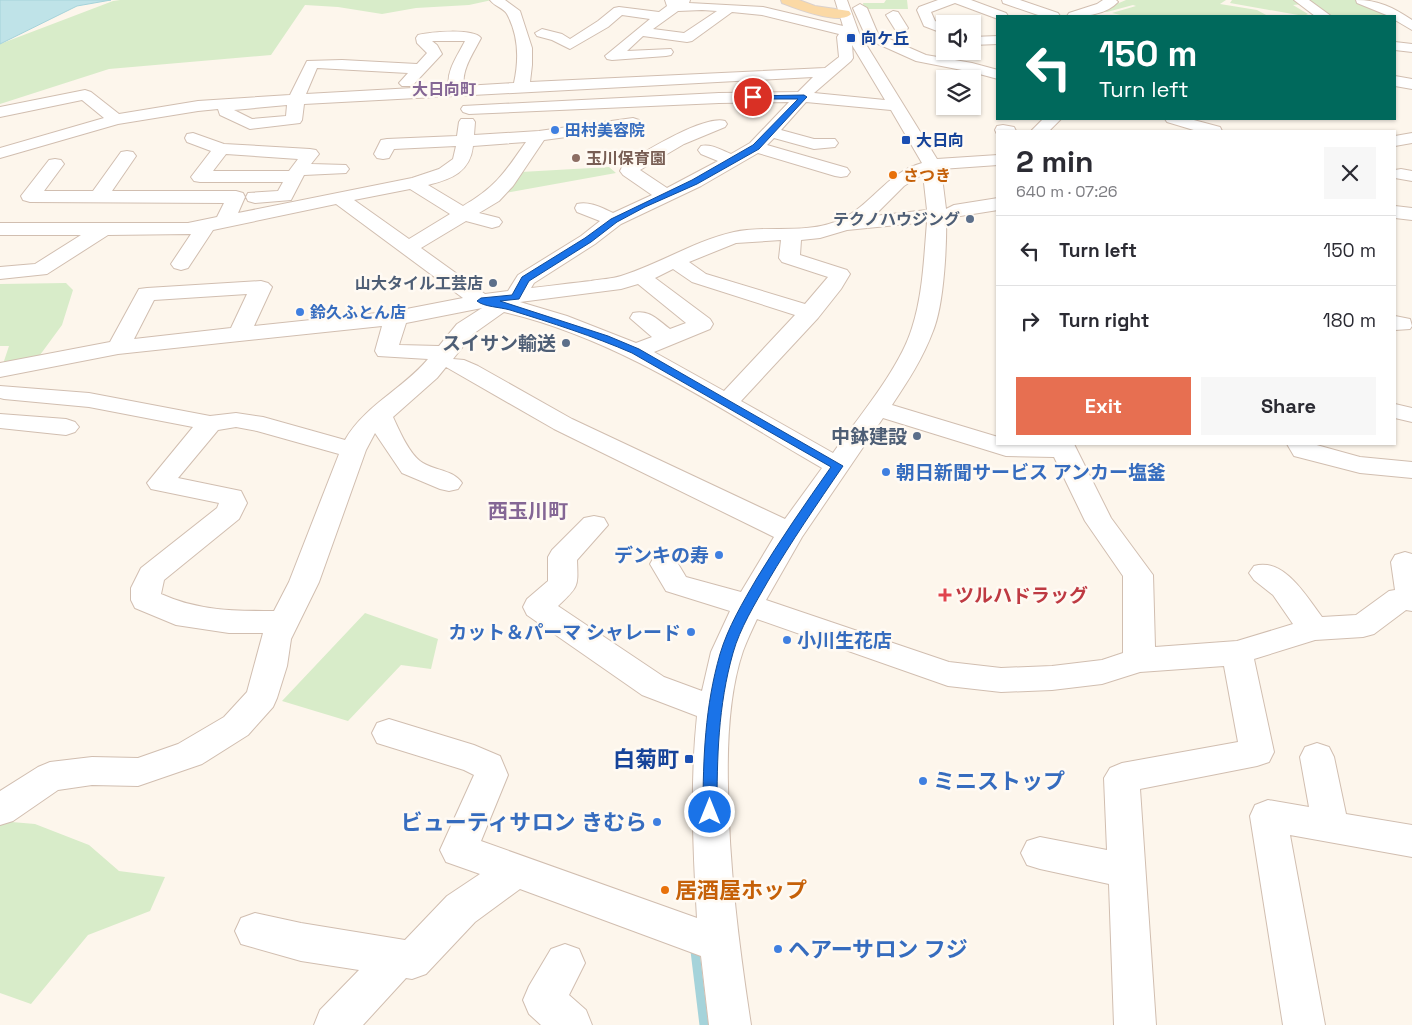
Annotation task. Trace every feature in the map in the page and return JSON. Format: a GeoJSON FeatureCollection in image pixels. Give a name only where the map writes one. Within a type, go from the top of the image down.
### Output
{"type":"FeatureCollection","features":[{"type":"Feature","properties":{"kind":"main road"},"geometry":{"type":"LineString","coordinates":[[787,0],[812,10],[844,14]]}},
{"type":"Feature","properties":{"kind":"street"},"geometry":{"type":"LineString","coordinates":[[496,0],[513,11],[526,48],[521,87]]}},
{"type":"Feature","properties":{"kind":"street"},"geometry":{"type":"LineString","coordinates":[[730,1025],[719,944],[710,831],[710,756],[714,709],[727,652],[748,605],[790,534],[902,373],[923,330],[946,213],[931,164],[851,32],[841,0]]}},
{"type":"Feature","properties":{"kind":"street"},"geometry":{"type":"LineString","coordinates":[[859,0],[872,36],[904,51],[930,60],[983,69],[996,74]]}},
{"type":"Feature","properties":{"kind":"street"},"geometry":{"type":"LineString","coordinates":[[936,26],[930,23],[924,10],[950,0]]}},
{"type":"Feature","properties":{"kind":"street"},"geometry":{"type":"LineString","coordinates":[[959,0],[998,15]]}},
{"type":"Feature","properties":{"kind":"street"},"geometry":{"type":"LineString","coordinates":[[1008,0],[1050,15]]}},
{"type":"Feature","properties":{"kind":"street"},"geometry":{"type":"LineString","coordinates":[[1078,15],[1091,12],[1112,2],[1109,0]]}},
{"type":"Feature","properties":{"kind":"street"},"geometry":{"type":"LineString","coordinates":[[1300,0],[1322,15]]}},
{"type":"Feature","properties":{"kind":"street"},"geometry":{"type":"LineString","coordinates":[[1362,0],[1395,14],[1412,26]]}},
{"type":"Feature","properties":{"kind":"street"},"geometry":{"type":"LineString","coordinates":[[666,52],[612,56],[676,3],[727,10],[763,11],[819,26],[851,32]]}},
{"type":"Feature","properties":{"kind":"street"},"geometry":{"type":"LineString","coordinates":[[1066,3],[1091,12]]}},
{"type":"Feature","properties":{"kind":"street"},"geometry":{"type":"LineString","coordinates":[[640,32],[687,38],[727,10]]}},
{"type":"Feature","properties":{"kind":"street"},"geometry":{"type":"LineString","coordinates":[[542,32],[557,37],[570,45],[601,24],[613,19],[619,11],[660,16]]}},
{"type":"Feature","properties":{"kind":"street"},"geometry":{"type":"LineString","coordinates":[[866,56],[904,51],[922,44],[901,28],[893,14]]}},
{"type":"Feature","properties":{"kind":"street"},"geometry":{"type":"LineString","coordinates":[[868,29],[901,28]]}},
{"type":"Feature","properties":{"kind":"street"},"geometry":{"type":"LineString","coordinates":[[0,810],[50,777],[92,771],[138,772],[190,754],[236,726],[261,698],[271,666],[275,639],[304,582],[353,450],[364,429],[379,414],[429,373],[450,359],[465,329],[525,279],[550,263],[530,254],[573,229],[594,235],[614,220],[695,182],[756,147],[828,72],[846,58],[844,37],[851,32]]}},
{"type":"Feature","properties":{"kind":"street"},"geometry":{"type":"LineString","coordinates":[[0,228],[188,229],[413,184],[437,176],[462,160],[469,110],[464,91],[455,79],[474,38],[434,36],[423,38],[422,40],[432,48],[434,54],[420,69],[404,93],[405,110]]}},
{"type":"Feature","properties":{"kind":"street"},"geometry":{"type":"LineString","coordinates":[[981,41],[996,40]]}},
{"type":"Feature","properties":{"kind":"street"},"geometry":{"type":"LineString","coordinates":[[1396,46],[1412,48]]}},
{"type":"Feature","properties":{"kind":"street"},"geometry":{"type":"LineString","coordinates":[[226,104],[226,112],[250,124],[294,120],[296,99],[312,64],[420,69]]}},
{"type":"Feature","properties":{"kind":"street"},"geometry":{"type":"LineString","coordinates":[[0,153],[116,120],[158,112],[226,104],[404,93],[828,72]]}},
{"type":"Feature","properties":{"kind":"street"},"geometry":{"type":"LineString","coordinates":[[1396,81],[1412,84]]}},
{"type":"Feature","properties":{"kind":"street"},"geometry":{"type":"LineString","coordinates":[[262,101],[271,84]]}},
{"type":"Feature","properties":{"kind":"street"},"geometry":{"type":"LineString","coordinates":[[0,112],[85,96],[116,120]]}},
{"type":"Feature","properties":{"kind":"street"},"geometry":{"type":"LineString","coordinates":[[469,110],[710,98],[804,97],[896,106]]}},
{"type":"Feature","properties":{"kind":"street"},"geometry":{"type":"LineString","coordinates":[[787,113],[804,114]]}},
{"type":"Feature","properties":{"kind":"street"},"geometry":{"type":"LineString","coordinates":[[1040,130],[1052,120]]}},
{"type":"Feature","properties":{"kind":"street"},"geometry":{"type":"LineString","coordinates":[[382,154],[387,144],[540,136],[633,123]]}},
{"type":"Feature","properties":{"kind":"street"},"geometry":{"type":"LineString","coordinates":[[665,195],[629,169],[678,140],[719,124]]}},
{"type":"Feature","properties":{"kind":"street"},"geometry":{"type":"LineString","coordinates":[[1179,124],[1209,130]]}},
{"type":"Feature","properties":{"kind":"street"},"geometry":{"type":"LineString","coordinates":[[39,125],[53,137]]}},
{"type":"Feature","properties":{"kind":"street"},"geometry":{"type":"LineString","coordinates":[[771,132],[814,144],[829,143]]}},
{"type":"Feature","properties":{"kind":"street"},"geometry":{"type":"LineString","coordinates":[[408,248],[492,197],[507,182],[540,136]]}},
{"type":"Feature","properties":{"kind":"street"},"geometry":{"type":"LineString","coordinates":[[56,164],[30,196],[284,196],[296,173],[310,154],[221,149],[193,138]]}},
{"type":"Feature","properties":{"kind":"street"},"geometry":{"type":"LineString","coordinates":[[1396,141],[1412,138]]}},
{"type":"Feature","properties":{"kind":"street"},"geometry":{"type":"LineString","coordinates":[[756,147],[841,172]]}},
{"type":"Feature","properties":{"kind":"street"},"geometry":{"type":"LineString","coordinates":[[221,149],[200,177],[340,169]]}},
{"type":"Feature","properties":{"kind":"street"},"geometry":{"type":"LineString","coordinates":[[707,150],[732,161]]}},
{"type":"Feature","properties":{"kind":"street"},"geometry":{"type":"LineString","coordinates":[[99,196],[127,156]]}},
{"type":"Feature","properties":{"kind":"street"},"geometry":{"type":"LineString","coordinates":[[2,381],[118,347],[396,318],[621,283],[641,277],[675,261],[734,238],[831,230],[869,211],[901,179],[931,164],[996,160]]}},
{"type":"Feature","properties":{"kind":"street"},"geometry":{"type":"LineString","coordinates":[[668,170],[695,182]]}},
{"type":"Feature","properties":{"kind":"street"},"geometry":{"type":"LineString","coordinates":[[413,184],[463,214],[492,222]]}},
{"type":"Feature","properties":{"kind":"street"},"geometry":{"type":"LineString","coordinates":[[181,264],[236,197]]}},
{"type":"Feature","properties":{"kind":"street"},"geometry":{"type":"LineString","coordinates":[[339,198],[408,248],[499,301],[636,351],[837,466]]}},
{"type":"Feature","properties":{"kind":"street"},"geometry":{"type":"LineString","coordinates":[[841,226],[946,213],[996,204]]}},
{"type":"Feature","properties":{"kind":"street"},"geometry":{"type":"LineString","coordinates":[[584,208],[614,220]]}},
{"type":"Feature","properties":{"kind":"street"},"geometry":{"type":"LineString","coordinates":[[1396,212],[1412,214]]}},
{"type":"Feature","properties":{"kind":"street"},"geometry":{"type":"LineString","coordinates":[[0,272],[40,270],[102,230]]}},
{"type":"Feature","properties":{"kind":"street"},"geometry":{"type":"LineString","coordinates":[[726,403],[810,313],[834,285],[840,274],[780,257],[792,234]]}},
{"type":"Feature","properties":{"kind":"street"},"geometry":{"type":"LineString","coordinates":[[675,261],[699,278],[810,313]]}},
{"type":"Feature","properties":{"kind":"street"},"geometry":{"type":"LineString","coordinates":[[636,351],[702,324],[641,277]]}},
{"type":"Feature","properties":{"kind":"street"},"geometry":{"type":"LineString","coordinates":[[118,347],[147,294],[261,287],[239,335]]}},
{"type":"Feature","properties":{"kind":"street"},"geometry":{"type":"LineString","coordinates":[[396,318],[386,351],[450,359],[558,422],[641,464],[790,534]]}},
{"type":"Feature","properties":{"kind":"street"},"geometry":{"type":"LineString","coordinates":[[641,318],[668,338]]}},
{"type":"Feature","properties":{"kind":"street"},"geometry":{"type":"LineString","coordinates":[[2,381],[210,423],[236,420],[263,424],[274,429],[353,450]]}},
{"type":"Feature","properties":{"kind":"street"},"geometry":{"type":"LineString","coordinates":[[878,408],[996,445]]}},
{"type":"Feature","properties":{"kind":"street"},"geometry":{"type":"LineString","coordinates":[[1396,411],[1412,415]]}},
{"type":"Feature","properties":{"kind":"street"},"geometry":{"type":"LineString","coordinates":[[379,414],[393,442],[411,467],[449,483]]}},
{"type":"Feature","properties":{"kind":"street"},"geometry":{"type":"LineString","coordinates":[[0,421],[66,427]]}},
{"type":"Feature","properties":{"kind":"street"},"geometry":{"type":"LineString","coordinates":[[210,423],[160,483],[230,497],[233,502],[229,513],[150,575],[146,588],[146,600],[176,614],[229,622],[284,622]]}},
{"type":"Feature","properties":{"kind":"street"},"geometry":{"type":"LineString","coordinates":[[996,445],[1006,448],[1062,446],[1099,521],[1138,575],[1139,660]]}},
{"type":"Feature","properties":{"kind":"street"},"geometry":{"type":"LineString","coordinates":[[1300,445],[1303,450],[1360,465],[1412,470]]}},
{"type":"Feature","properties":{"kind":"street"},"geometry":{"type":"LineString","coordinates":[[594,525],[562,557],[563,584],[538,607],[653,686],[714,709]]}},
{"type":"Feature","properties":{"kind":"street"},"geometry":{"type":"LineString","coordinates":[[664,564],[676,584],[748,605],[948,674],[1001,680],[1052,678],[1102,672],[1139,660],[1237,653],[1314,629],[1363,626],[1400,599],[1412,598],[1405,562]]}},
{"type":"Feature","properties":{"kind":"street"},"geometry":{"type":"LineString","coordinates":[[1264,573],[1283,588],[1314,629]]}},
{"type":"Feature","properties":{"kind":"street"},"geometry":{"type":"LineString","coordinates":[[1135,1025],[1122,778],[1257,752],[1237,653]]}},
{"type":"Feature","properties":{"kind":"street"},"geometry":{"type":"LineString","coordinates":[[389,733],[474,758],[488,766],[491,775],[458,850],[719,944]]}},
{"type":"Feature","properties":{"kind":"street"},"geometry":{"type":"LineString","coordinates":[[1317,757],[1331,827]]}},
{"type":"Feature","properties":{"kind":"street"},"geometry":{"type":"LineString","coordinates":[[1304,1025],[1268,816],[1412,841]]}},
{"type":"Feature","properties":{"kind":"street"},"geometry":{"type":"LineString","coordinates":[[1040,854],[1127,871]]}},
{"type":"Feature","properties":{"kind":"street"},"geometry":{"type":"LineString","coordinates":[[255,931],[301,942],[412,960],[461,909],[515,871]]}},
{"type":"Feature","properties":{"kind":"street"},"geometry":{"type":"LineString","coordinates":[[335,1025],[398,958]]}},
{"type":"Feature","properties":{"kind":"street"},"geometry":{"type":"LineString","coordinates":[[565,963],[544,1000],[571,1025]]}},
{"type":"Feature","properties":{"kind":"green space"},"geometry":{"type":"Polygon","coordinates":[[[120,0],[492,0],[469,5],[416,8],[382,14],[338,7],[305,5],[271,55],[109,69],[0,104],[0,44],[120,0]]]}},
{"type":"Feature","properties":{"kind":"green space"},"geometry":{"type":"Polygon","coordinates":[[[886,0],[907,0],[908,9],[864,9],[863,3],[884,3],[886,0]]]}},
{"type":"Feature","properties":{"kind":"green space"},"geometry":{"type":"Polygon","coordinates":[[[1126,0],[1226,0],[1220,4],[1257,10],[1266,15],[1121,15],[1112,13],[1136,6],[1133,5],[1107,12],[1100,11],[1126,0]]]}},
{"type":"Feature","properties":{"kind":"green space"},"geometry":{"type":"Polygon","coordinates":[[[1232,0],[1295,0],[1302,4],[1293,5],[1308,14],[1298,15],[1230,3],[1232,0]]]}},
{"type":"Feature","properties":{"kind":"green space"},"geometry":{"type":"Polygon","coordinates":[[[1304,0],[1356,0],[1390,15],[1329,15],[1304,0]]]}},
{"type":"Feature","properties":{"kind":"green space"},"geometry":{"type":"Polygon","coordinates":[[[609,167],[616,173],[505,193],[521,172],[609,167]]]}},
{"type":"Feature","properties":{"kind":"green space"},"geometry":{"type":"Polygon","coordinates":[[[66,283],[73,290],[62,325],[40,355],[3,364],[9,346],[0,346],[0,284],[66,283]]]}},
{"type":"Feature","properties":{"kind":"green space"},"geometry":{"type":"Polygon","coordinates":[[[365,613],[438,639],[431,669],[401,665],[348,721],[282,701],[365,613]]]}},
{"type":"Feature","properties":{"kind":"green space"},"geometry":{"type":"Polygon","coordinates":[[[0,821],[35,824],[89,845],[119,871],[165,877],[150,911],[88,935],[31,1004],[0,993],[0,821]]]}},
{"type":"Feature","properties":{"kind":"water"},"geometry":{"type":"Polygon","coordinates":[[[0,0],[111,0],[77,6],[0,44],[0,0]]]}},
{"type":"Feature","properties":{"kind":"waterway"},"geometry":{"type":"LineString","coordinates":[[695,951],[704,1025]]}},
{"type":"Feature","properties":{"kind":"place","name":"向ケ丘"},"geometry":{"type":"Point","coordinates":[851,38]}},
{"type":"Feature","properties":{"kind":"place","name":"田村美容院"},"geometry":{"type":"Point","coordinates":[555,130]}},
{"type":"Feature","properties":{"kind":"place","name":"大日向"},"geometry":{"type":"Point","coordinates":[906,140]}},
{"type":"Feature","properties":{"kind":"place","name":"玉川保育園"},"geometry":{"type":"Point","coordinates":[576,158]}},
{"type":"Feature","properties":{"kind":"place","name":"さつき"},"geometry":{"type":"Point","coordinates":[893,175]}},
{"type":"Feature","properties":{"kind":"place","name":"テクノハウジング"},"geometry":{"type":"Point","coordinates":[970,219]}},
{"type":"Feature","properties":{"kind":"place","name":"山大タイル工芸店"},"geometry":{"type":"Point","coordinates":[493,283]}},
{"type":"Feature","properties":{"kind":"place","name":"鈴久ふとん店"},"geometry":{"type":"Point","coordinates":[300,312]}},
{"type":"Feature","properties":{"kind":"place","name":"スイサン輸送"},"geometry":{"type":"Point","coordinates":[566,343]}},
{"type":"Feature","properties":{"kind":"place","name":"中鉢建設"},"geometry":{"type":"Point","coordinates":[917,436]}},
{"type":"Feature","properties":{"kind":"place","name":"朝日新聞サービス アンカー塩釜"},"geometry":{"type":"Point","coordinates":[886,472]}},
{"type":"Feature","properties":{"kind":"place","name":"デンキの寿"},"geometry":{"type":"Point","coordinates":[719,555]}},
{"type":"Feature","properties":{"kind":"place","name":"ツルハドラッグ"},"geometry":{"type":"Point","coordinates":[945,595]}},
{"type":"Feature","properties":{"kind":"place","name":"カット＆パーマ シャレード"},"geometry":{"type":"Point","coordinates":[691,632]}},
{"type":"Feature","properties":{"kind":"place","name":"小川生花店"},"geometry":{"type":"Point","coordinates":[787,640]}},
{"type":"Feature","properties":{"kind":"place","name":"白菊町"},"geometry":{"type":"Point","coordinates":[689,759]}},
{"type":"Feature","properties":{"kind":"place","name":"ミニストップ"},"geometry":{"type":"Point","coordinates":[923,781]}},
{"type":"Feature","properties":{"kind":"place","name":"ビューティサロン きむら"},"geometry":{"type":"Point","coordinates":[657,822]}},
{"type":"Feature","properties":{"kind":"place","name":"居酒屋ホップ"},"geometry":{"type":"Point","coordinates":[665,890]}},
{"type":"Feature","properties":{"kind":"place","name":"ヘアーサロン フジ"},"geometry":{"type":"Point","coordinates":[778,949]}},
{"type":"Feature","properties":{"kind":"district","name":"大日向町"},"geometry":{"type":"Point","coordinates":[444,89]}},
{"type":"Feature","properties":{"kind":"district","name":"西玉川町"},"geometry":{"type":"Point","coordinates":[528,511]}},
{"type":"Feature","properties":{"kind":"route"},"geometry":{"type":"LineString","coordinates":[[710,812],[710,756],[714,709],[727,652],[748,605],[790,534],[837,466],[636,351],[604,338],[501,304],[481,301],[516,297],[525,279],[588,240],[614,220],[695,182],[756,147],[763,142],[787,113],[804,97],[753,97]]}}]}
